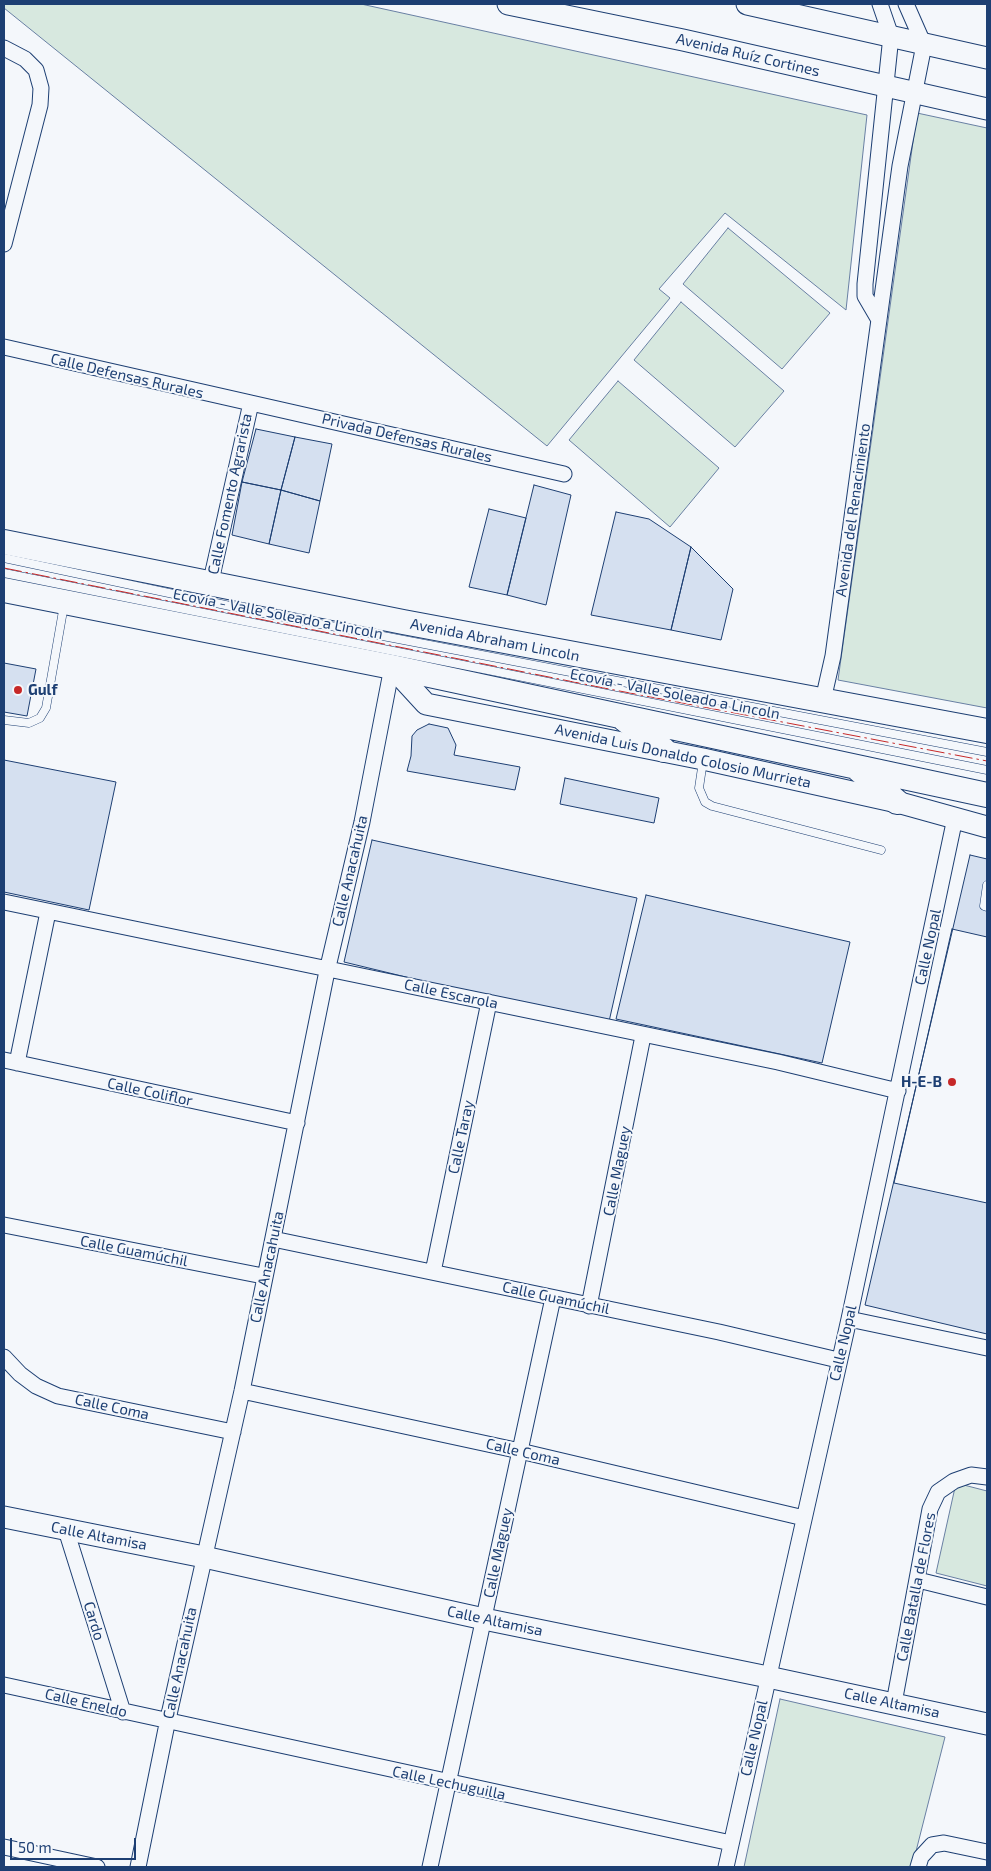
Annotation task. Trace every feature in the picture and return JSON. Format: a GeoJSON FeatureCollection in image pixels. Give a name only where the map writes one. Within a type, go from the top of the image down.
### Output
{"type":"FeatureCollection","features":[{"type":"Feature","properties":{"kind":"main road","name":"Avenida Abraham Lincoln"},"geometry":{"type":"LineString","coordinates":[[4,542],[210,585],[987,731]]}},
{"type":"Feature","properties":{"kind":"main road"},"geometry":{"type":"LineString","coordinates":[[4,590],[392,667],[987,795]]}},
{"type":"Feature","properties":{"kind":"main road"},"geometry":{"type":"LineString","coordinates":[[620,716],[664,750]]}},
{"type":"Feature","properties":{"kind":"main road"},"geometry":{"type":"LineString","coordinates":[[855,766],[897,802]]}},
{"type":"Feature","properties":{"kind":"street","name":"Avenida Ruíz Cortines"},"geometry":{"type":"LineString","coordinates":[[508,4],[683,40],[987,109]]}},
{"type":"Feature","properties":{"kind":"street"},"geometry":{"type":"LineString","coordinates":[[747,4],[891,36],[924,46],[987,58]]}},
{"type":"Feature","properties":{"kind":"street"},"geometry":{"type":"LineString","coordinates":[[879,320],[866,296],[865,284],[891,36],[880,4]]}},
{"type":"Feature","properties":{"kind":"street"},"geometry":{"type":"LineString","coordinates":[[906,4],[924,46]]}},
{"type":"Feature","properties":{"kind":"street","name":"Avenida del Renacimiento"},"geometry":{"type":"LineString","coordinates":[[823,700],[833,656],[900,166],[924,46]]}},
{"type":"Feature","properties":{"kind":"street"},"geometry":{"type":"LineString","coordinates":[[4,48],[25,59],[36,70],[41,88],[40,105],[8,202],[4,244]]}},
{"type":"Feature","properties":{"kind":"street","name":"Calle Defensas Rurales"},"geometry":{"type":"LineString","coordinates":[[4,348],[250,403]]}},
{"type":"Feature","properties":{"kind":"street","name":"Privada Defensas Rurales"},"geometry":{"type":"LineString","coordinates":[[250,403],[564,474]]}},
{"type":"Feature","properties":{"kind":"street","name":"Calle Fomento Agrarista"},"geometry":{"type":"LineString","coordinates":[[210,585],[250,403]]}},
{"type":"Feature","properties":{"kind":"street","name":"Avenida Luis Donaldo Colosio Murrieta"},"geometry":{"type":"LineString","coordinates":[[392,667],[426,704],[664,750],[897,802],[987,827]]}},
{"type":"Feature","properties":{"kind":"street","name":"Calle Anacahuita"},"geometry":{"type":"LineString","coordinates":[[138,1867],[168,1719],[242,1391],[263,1276],[273,1239],[327,970],[362,822],[392,667]]}},
{"type":"Feature","properties":{"kind":"street","name":"Calle Nopal"},"geometry":{"type":"LineString","coordinates":[[726,1867],[838,1360],[849,1319],[955,818]]}},
{"type":"Feature","properties":{"kind":"street","name":"Calle Escarola"},"geometry":{"type":"LineString","coordinates":[[4,902],[489,1002],[643,1036],[778,1062],[898,1091]]}},
{"type":"Feature","properties":{"kind":"street"},"geometry":{"type":"LineString","coordinates":[[10,1062],[48,912]]}},
{"type":"Feature","properties":{"kind":"street","name":"Calle Taray"},"geometry":{"type":"LineString","coordinates":[[433,1272],[489,1002]]}},
{"type":"Feature","properties":{"kind":"street","name":"Calle Maguey"},"geometry":{"type":"LineString","coordinates":[[589,1306],[643,1036]]}},
{"type":"Feature","properties":{"kind":"street","name":"Calle Coliflor"},"geometry":{"type":"LineString","coordinates":[[10,1062],[297,1123]]}},
{"type":"Feature","properties":{"kind":"street","name":"Calle Guamúchil"},"geometry":{"type":"LineString","coordinates":[[4,1225],[263,1276]]}},
{"type":"Feature","properties":{"kind":"street","name":"Calle Guamúchil"},"geometry":{"type":"LineString","coordinates":[[273,1239],[719,1332],[838,1360]]}},
{"type":"Feature","properties":{"kind":"street","name":"Calle Maguey"},"geometry":{"type":"LineString","coordinates":[[430,1867],[553,1298]]}},
{"type":"Feature","properties":{"kind":"street"},"geometry":{"type":"LineString","coordinates":[[849,1319],[987,1348]]}},
{"type":"Feature","properties":{"kind":"street","name":"Calle Coma"},"geometry":{"type":"LineString","coordinates":[[4,1357],[20,1374],[36,1386],[58,1396],[233,1432]]}},
{"type":"Feature","properties":{"kind":"street","name":"Calle Coma"},"geometry":{"type":"LineString","coordinates":[[242,1391],[520,1451],[804,1518]]}},
{"type":"Feature","properties":{"kind":"street","name":"Calle Batalla de Flores"},"geometry":{"type":"LineString","coordinates":[[894,1703],[930,1509],[938,1492],[954,1481],[971,1475],[987,1477]]}},
{"type":"Feature","properties":{"kind":"street","name":"Calle Altamisa"},"geometry":{"type":"LineString","coordinates":[[4,1517],[204,1557],[484,1620],[894,1703],[987,1724]]}},
{"type":"Feature","properties":{"kind":"street","name":"Cardo"},"geometry":{"type":"LineString","coordinates":[[66,1530],[123,1712]]}},
{"type":"Feature","properties":{"kind":"street"},"geometry":{"type":"LineString","coordinates":[[918,1580],[987,1596]]}},
{"type":"Feature","properties":{"kind":"street","name":"Calle Eneldo"},"geometry":{"type":"LineString","coordinates":[[4,1684],[123,1712],[168,1719]]}},
{"type":"Feature","properties":{"kind":"street","name":"Calle Lechuguilla"},"geometry":{"type":"LineString","coordinates":[[168,1719],[449,1783],[731,1842]]}},
{"type":"Feature","properties":{"kind":"street"},"geometry":{"type":"LineString","coordinates":[[918,1867],[921,1857],[932,1845],[944,1843],[987,1852]]}},
{"type":"Feature","properties":{"kind":"street"},"geometry":{"type":"LineString","coordinates":[[4,1847],[97,1867]]}},
{"type":"Feature","properties":{"kind":"lane"},"geometry":{"type":"LineString","coordinates":[[4,558],[263,613],[987,752]]}},
{"type":"Feature","properties":{"kind":"lane","name":"Ecovía - Valle Soleado a Lincoln"},"geometry":{"type":"LineString","coordinates":[[4,574],[987,770]]}},
{"type":"Feature","properties":{"kind":"lane"},"geometry":{"type":"LineString","coordinates":[[4,720],[28,723],[40,718],[46,708],[64,603]]}},
{"type":"Feature","properties":{"kind":"lane"},"geometry":{"type":"LineString","coordinates":[[703,759],[699,788],[705,802],[712,806],[881,850]]}},
{"type":"Feature","properties":{"kind":"lane"},"geometry":{"type":"LineString","coordinates":[[987,885],[984,906],[987,907]]}},
{"type":"Feature","properties":{"kind":"shaded area"},"geometry":{"type":"Polygon","coordinates":[[[4,4],[361,4],[867,115],[846,310],[725,213],[659,289],[670,298],[547,446],[4,8],[4,4]]]}},
{"type":"Feature","properties":{"kind":"shaded area"},"geometry":{"type":"Polygon","coordinates":[[[917,113],[987,128],[987,708],[838,680],[917,113]]]}},
{"type":"Feature","properties":{"kind":"shaded area"},"geometry":{"type":"Polygon","coordinates":[[[728,228],[830,313],[782,369],[683,284],[728,228]]]}},
{"type":"Feature","properties":{"kind":"shaded area"},"geometry":{"type":"Polygon","coordinates":[[[681,302],[784,391],[735,447],[634,360],[681,302]]]}},
{"type":"Feature","properties":{"kind":"shaded area"},"geometry":{"type":"Polygon","coordinates":[[[618,381],[719,468],[670,527],[569,440],[618,381]]]}},
{"type":"Feature","properties":{"kind":"shaded area"},"geometry":{"type":"Polygon","coordinates":[[[956,1483],[987,1491],[987,1586],[936,1573],[956,1483]]]}},
{"type":"Feature","properties":{"kind":"shaded area"},"geometry":{"type":"Polygon","coordinates":[[[780,1699],[945,1737],[912,1867],[744,1867],[780,1699]]]}},
{"type":"Feature","properties":{"kind":"building"},"geometry":{"type":"Polygon","coordinates":[[[256,429],[295,437],[281,490],[242,482],[256,429]]]}},
{"type":"Feature","properties":{"kind":"building"},"geometry":{"type":"Polygon","coordinates":[[[295,437],[332,444],[320,501],[281,490],[295,437]]]}},
{"type":"Feature","properties":{"kind":"building"},"geometry":{"type":"Polygon","coordinates":[[[242,482],[281,490],[269,544],[232,535],[242,482]]]}},
{"type":"Feature","properties":{"kind":"building"},"geometry":{"type":"Polygon","coordinates":[[[534,485],[571,495],[546,605],[507,595],[534,485]]]}},
{"type":"Feature","properties":{"kind":"building"},"geometry":{"type":"Polygon","coordinates":[[[281,490],[320,501],[309,553],[269,544],[281,490]]]}},
{"type":"Feature","properties":{"kind":"building"},"geometry":{"type":"Polygon","coordinates":[[[489,509],[526,518],[507,595],[469,587],[489,509]]]}},
{"type":"Feature","properties":{"kind":"building"},"geometry":{"type":"Polygon","coordinates":[[[616,512],[649,519],[691,547],[671,630],[591,615],[616,512]]]}},
{"type":"Feature","properties":{"kind":"building"},"geometry":{"type":"Polygon","coordinates":[[[691,547],[733,589],[721,640],[671,630],[691,547]]]}},
{"type":"Feature","properties":{"kind":"building","name":"Gulf"},"geometry":{"type":"Polygon","coordinates":[[[4,663],[36,669],[27,716],[4,712],[4,663]]]}},
{"type":"Feature","properties":{"kind":"building"},"geometry":{"type":"Polygon","coordinates":[[[429,724],[448,728],[456,745],[454,755],[520,767],[515,790],[407,771],[411,756],[412,736],[417,730],[429,724]]]}},
{"type":"Feature","properties":{"kind":"building"},"geometry":{"type":"Polygon","coordinates":[[[4,760],[116,782],[89,910],[4,892],[4,760]]]}},
{"type":"Feature","properties":{"kind":"building"},"geometry":{"type":"Polygon","coordinates":[[[565,778],[659,798],[654,823],[560,804],[565,778]]]}},
{"type":"Feature","properties":{"kind":"building"},"geometry":{"type":"Polygon","coordinates":[[[372,840],[637,898],[608,1026],[344,962],[372,840]]]}},
{"type":"Feature","properties":{"kind":"building","name":"H-E-B"},"geometry":{"type":"Polygon","coordinates":[[[970,855],[987,859],[987,1334],[865,1305],[970,855]]]}},
{"type":"Feature","properties":{"kind":"building"},"geometry":{"type":"Polygon","coordinates":[[[646,895],[850,942],[822,1063],[616,1019],[646,895]]]}},
{"type":"Feature","properties":{"kind":"building"},"geometry":{"type":"Polygon","coordinates":[[[952,929],[987,937],[987,1203],[894,1183],[952,929]]]}},
{"type":"Feature","properties":{"kind":"power"},"geometry":{"type":"LineString","coordinates":[[4,568],[609,689],[987,761]]}},
{"type":"Feature","properties":{"kind":"place","name":"Gulf"},"geometry":{"type":"Point","coordinates":[18,690]}},
{"type":"Feature","properties":{"kind":"place","name":"H-E-B"},"geometry":{"type":"Point","coordinates":[952,1082]}}]}
